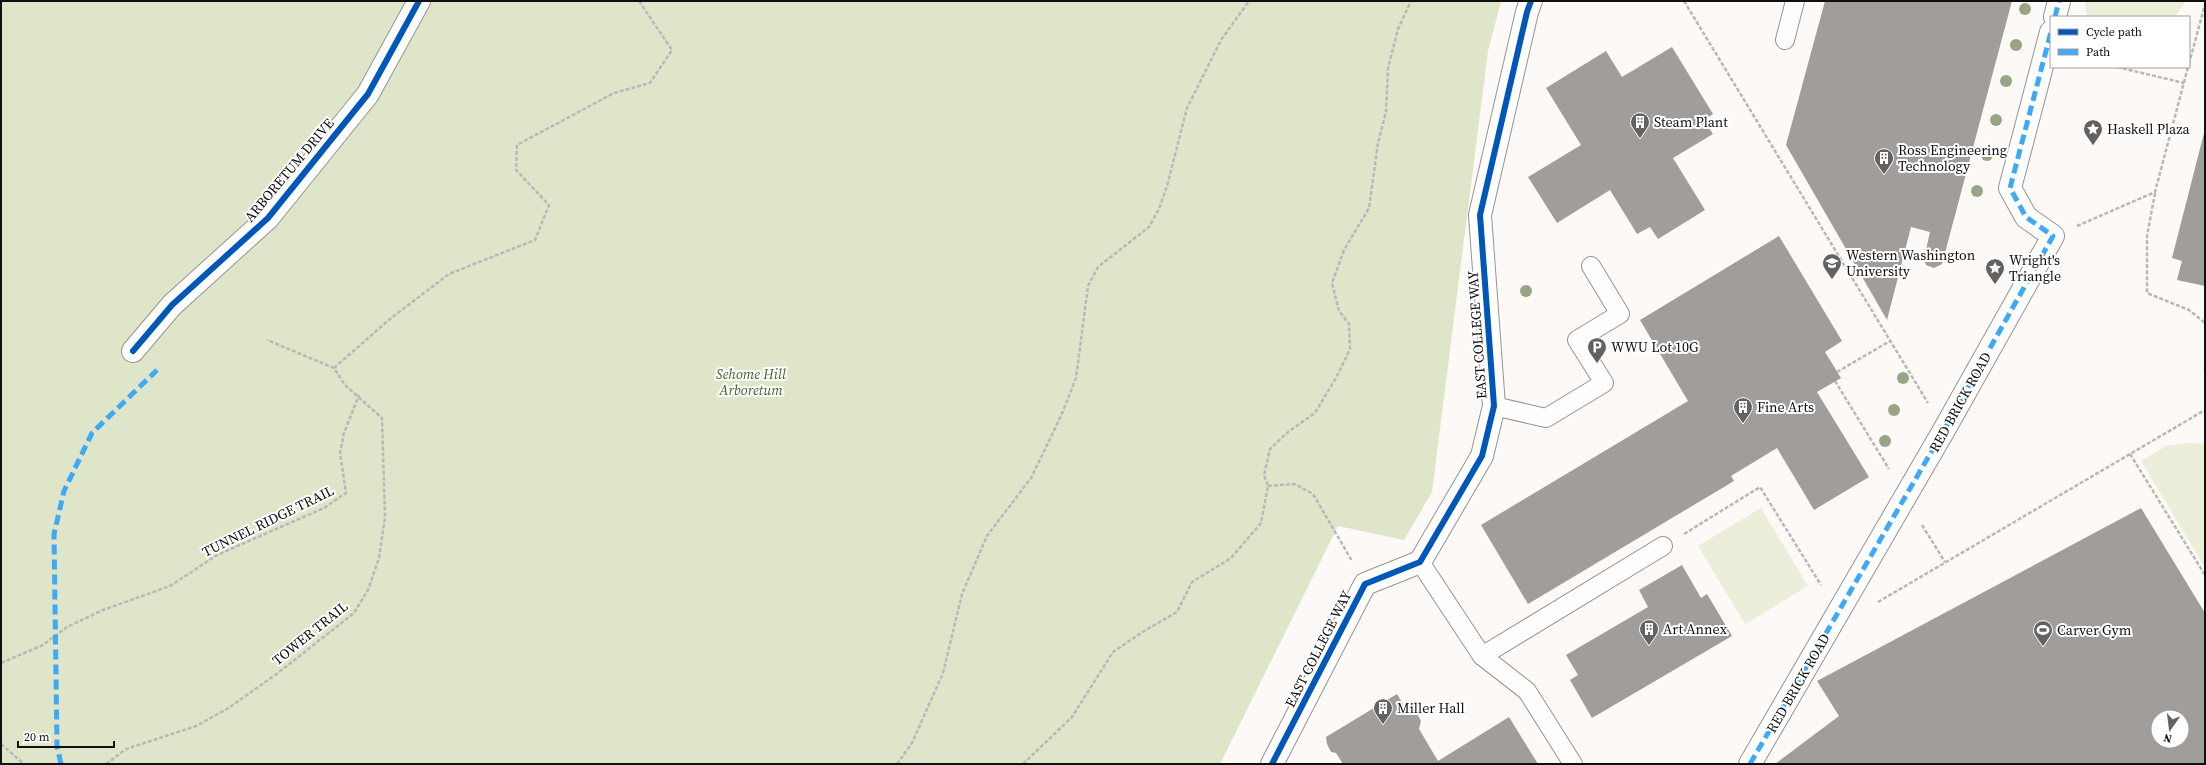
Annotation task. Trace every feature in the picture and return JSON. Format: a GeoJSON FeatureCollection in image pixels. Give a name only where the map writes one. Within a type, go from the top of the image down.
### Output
{"type":"FeatureCollection","features":[{"type":"Feature","properties":{"kind":"street","name":"ARBORETUM DRIVE"},"geometry":{"type":"LineString","coordinates":[[133,351],[172,305],[268,218],[368,94],[418,1]]}},
{"type":"Feature","properties":{"kind":"street","name":"EAST COLLEGE WAY"},"geometry":{"type":"LineString","coordinates":[[1272,764],[1365,584],[1420,562],[1482,456],[1494,406],[1480,215],[1527,12],[1531,1]]}},
{"type":"Feature","properties":{"kind":"street"},"geometry":{"type":"LineString","coordinates":[[2055,16],[2059,1]]}},
{"type":"Feature","properties":{"kind":"street"},"geometry":{"type":"LineString","coordinates":[[2050,36],[2010,188],[2026,217],[2053,236]]}},
{"type":"Feature","properties":{"kind":"street","name":"RED BRICK ROAD"},"geometry":{"type":"LineString","coordinates":[[1750,764],[1944,430],[2053,236]]}},
{"type":"Feature","properties":{"kind":"lane"},"geometry":{"type":"LineString","coordinates":[[1785,40],[1796,1]]}},
{"type":"Feature","properties":{"kind":"lane"},"geometry":{"type":"LineString","coordinates":[[1494,406],[1546,418],[1604,384],[1577,340],[1620,314],[1591,266]]}},
{"type":"Feature","properties":{"kind":"lane"},"geometry":{"type":"LineString","coordinates":[[1482,656],[1663,546]]}},
{"type":"Feature","properties":{"kind":"lane"},"geometry":{"type":"LineString","coordinates":[[1420,562],[1482,656],[1527,691],[1573,764]]}},
{"type":"Feature","properties":{"kind":"path"},"geometry":{"type":"LineString","coordinates":[[267,340],[334,368],[390,319],[449,274],[535,240],[549,205],[516,170],[518,145],[614,93],[650,83],[672,50],[639,1]]}},
{"type":"Feature","properties":{"kind":"path"},"geometry":{"type":"LineString","coordinates":[[897,764],[912,743],[944,673],[962,594],[987,536],[1031,478],[1061,416],[1076,378],[1088,286],[1098,267],[1149,227],[1167,186],[1187,108],[1222,40],[1249,1]]}},
{"type":"Feature","properties":{"kind":"path"},"geometry":{"type":"LineString","coordinates":[[1023,764],[1072,717],[1114,652],[1144,631],[1177,612],[1192,582],[1231,558],[1261,523],[1268,486],[1264,475],[1270,448],[1288,432],[1315,413],[1350,350],[1349,324],[1339,311],[1332,283],[1344,250],[1369,208],[1378,143],[1386,112],[1388,68],[1398,29],[1411,1]]}},
{"type":"Feature","properties":{"kind":"path"},"geometry":{"type":"LineString","coordinates":[[1684,1],[1944,430]]}},
{"type":"Feature","properties":{"kind":"path"},"geometry":{"type":"LineString","coordinates":[[2190,62],[2205,4]]}},
{"type":"Feature","properties":{"kind":"path"},"geometry":{"type":"LineString","coordinates":[[2122,68],[2184,83]]}},
{"type":"Feature","properties":{"kind":"path"},"geometry":{"type":"LineString","coordinates":[[2188,68],[2155,192],[2147,236],[2147,293],[2189,310],[2205,322]]}},
{"type":"Feature","properties":{"kind":"path"},"geometry":{"type":"LineString","coordinates":[[2053,236],[2155,192]]}},
{"type":"Feature","properties":{"kind":"path"},"geometry":{"type":"LineString","coordinates":[[1837,372],[1890,341]]}},
{"type":"Feature","properties":{"kind":"path"},"geometry":{"type":"LineString","coordinates":[[1835,381],[1883,460]]}},
{"type":"Feature","properties":{"kind":"path"},"geometry":{"type":"LineString","coordinates":[[1876,603],[2205,410]]}},
{"type":"Feature","properties":{"kind":"path"},"geometry":{"type":"LineString","coordinates":[[2130,454],[2205,575]]}},
{"type":"Feature","properties":{"kind":"path"},"geometry":{"type":"LineString","coordinates":[[1268,486],[1295,484],[1313,494],[1365,584]]}},
{"type":"Feature","properties":{"kind":"path"},"geometry":{"type":"LineString","coordinates":[[1663,546],[1760,487],[1814,573]]}},
{"type":"Feature","properties":{"kind":"path"},"geometry":{"type":"LineString","coordinates":[[1,744],[24,764]]}},
{"type":"Feature","properties":{"kind":"green space","name":"Sehome Hill Arboretum"},"geometry":{"type":"Polygon","coordinates":[[[1,1],[1501,1],[1488,51],[1432,492],[1404,540],[1338,526],[1220,764],[1,764],[1,1]]]}},
{"type":"Feature","properties":{"kind":"green space"},"geometry":{"type":"Polygon","coordinates":[[[2085,1],[2186,1],[2176,16],[2087,16],[2085,1]]]}},
{"type":"Feature","properties":{"kind":"green space"},"geometry":{"type":"Polygon","coordinates":[[[2189,443],[2205,444],[2205,568],[2141,461],[2166,446],[2189,443]]]}},
{"type":"Feature","properties":{"kind":"green space"},"geometry":{"type":"Polygon","coordinates":[[[1761,508],[1808,586],[1745,624],[1698,546],[1761,508]]]}},
{"type":"Feature","properties":{"kind":"building","name":"Ross Engineering Technology"},"geometry":{"type":"Polygon","coordinates":[[[1825,1],[2012,1],[1942,264],[1934,268],[1926,265],[1924,259],[1930,232],[1911,227],[1887,320],[1786,145],[1825,1]]]}},
{"type":"Feature","properties":{"kind":"building","name":"Steam Plant"},"geometry":{"type":"Polygon","coordinates":[[[1672,47],[1713,114],[1704,120],[1713,134],[1673,158],[1705,210],[1658,239],[1650,227],[1637,234],[1610,190],[1557,223],[1528,177],[1581,145],[1546,88],[1606,51],[1622,77],[1672,47]]]}},
{"type":"Feature","properties":{"kind":"building"},"geometry":{"type":"Polygon","coordinates":[[[2204,133],[2205,286],[2177,280],[2182,261],[2172,258],[2204,133]]]}},
{"type":"Feature","properties":{"kind":"building","name":"Fine Arts"},"geometry":{"type":"Polygon","coordinates":[[[1779,236],[1842,341],[1825,352],[1841,378],[1817,392],[1869,477],[1814,510],[1777,448],[1731,476],[1734,481],[1528,604],[1481,525],[1688,401],[1640,320],[1779,236]]]}},
{"type":"Feature","properties":{"kind":"building","name":"Carver Gym"},"geometry":{"type":"Polygon","coordinates":[[[2141,508],[2205,613],[2205,764],[1775,764],[1839,716],[1817,681],[2141,508]]]}},
{"type":"Feature","properties":{"kind":"building","name":"Art Annex"},"geometry":{"type":"Polygon","coordinates":[[[1682,565],[1701,598],[1707,594],[1732,636],[1592,718],[1570,680],[1578,675],[1566,655],[1648,607],[1639,590],[1682,565]]]}},
{"type":"Feature","properties":{"kind":"building","name":"Miller Hall"},"geometry":{"type":"Polygon","coordinates":[[[1397,694],[1407,711],[1416,712],[1421,721],[1419,729],[1438,761],[1509,717],[1538,764],[1343,764],[1336,753],[1331,752],[1327,744],[1326,737],[1397,694]]]}},
{"type":"Feature","properties":{"kind":"marked path"},"geometry":{"type":"LineString","coordinates":[[2055,16],[2059,1]]}},
{"type":"Feature","properties":{"kind":"marked path"},"geometry":{"type":"LineString","coordinates":[[1750,764],[1944,430],[2053,236],[2026,217],[2010,188],[2050,36]]}},
{"type":"Feature","properties":{"kind":"marked path"},"geometry":{"type":"LineString","coordinates":[[61,764],[57,746],[54,534],[64,491],[92,433],[157,370]]}},
{"type":"Feature","properties":{"kind":"cycle path"},"geometry":{"type":"LineString","coordinates":[[133,351],[172,305],[268,218],[368,94],[419,1]]}},
{"type":"Feature","properties":{"kind":"cycle path"},"geometry":{"type":"LineString","coordinates":[[1272,764],[1365,584],[1420,562],[1482,456],[1494,406],[1480,215],[1527,12],[1531,1]]}},
{"type":"Feature","properties":{"kind":"place","name":"Steam Plant"},"geometry":{"type":"Point","coordinates":[1640,139]}},
{"type":"Feature","properties":{"kind":"place","name":"Haskell Plaza"},"geometry":{"type":"Point","coordinates":[2093,146]}},
{"type":"Feature","properties":{"kind":"place","name":"Ross Engineering Technology"},"geometry":{"type":"Point","coordinates":[1884,175]}},
{"type":"Feature","properties":{"kind":"place","name":"Western Washington University"},"geometry":{"type":"Point","coordinates":[1832,280]}},
{"type":"Feature","properties":{"kind":"place","name":"Wright's Triangle"},"geometry":{"type":"Point","coordinates":[1995,285]}},
{"type":"Feature","properties":{"kind":"place","name":"WWU Lot 10G"},"geometry":{"type":"Point","coordinates":[1597,364]}},
{"type":"Feature","properties":{"kind":"place","name":"Fine Arts"},"geometry":{"type":"Point","coordinates":[1743,424]}},
{"type":"Feature","properties":{"kind":"place","name":"Art Annex"},"geometry":{"type":"Point","coordinates":[1649,646]}},
{"type":"Feature","properties":{"kind":"place","name":"Carver Gym"},"geometry":{"type":"Point","coordinates":[2043,647]}},
{"type":"Feature","properties":{"kind":"place","name":"Miller Hall"},"geometry":{"type":"Point","coordinates":[1383,725]}}]}
